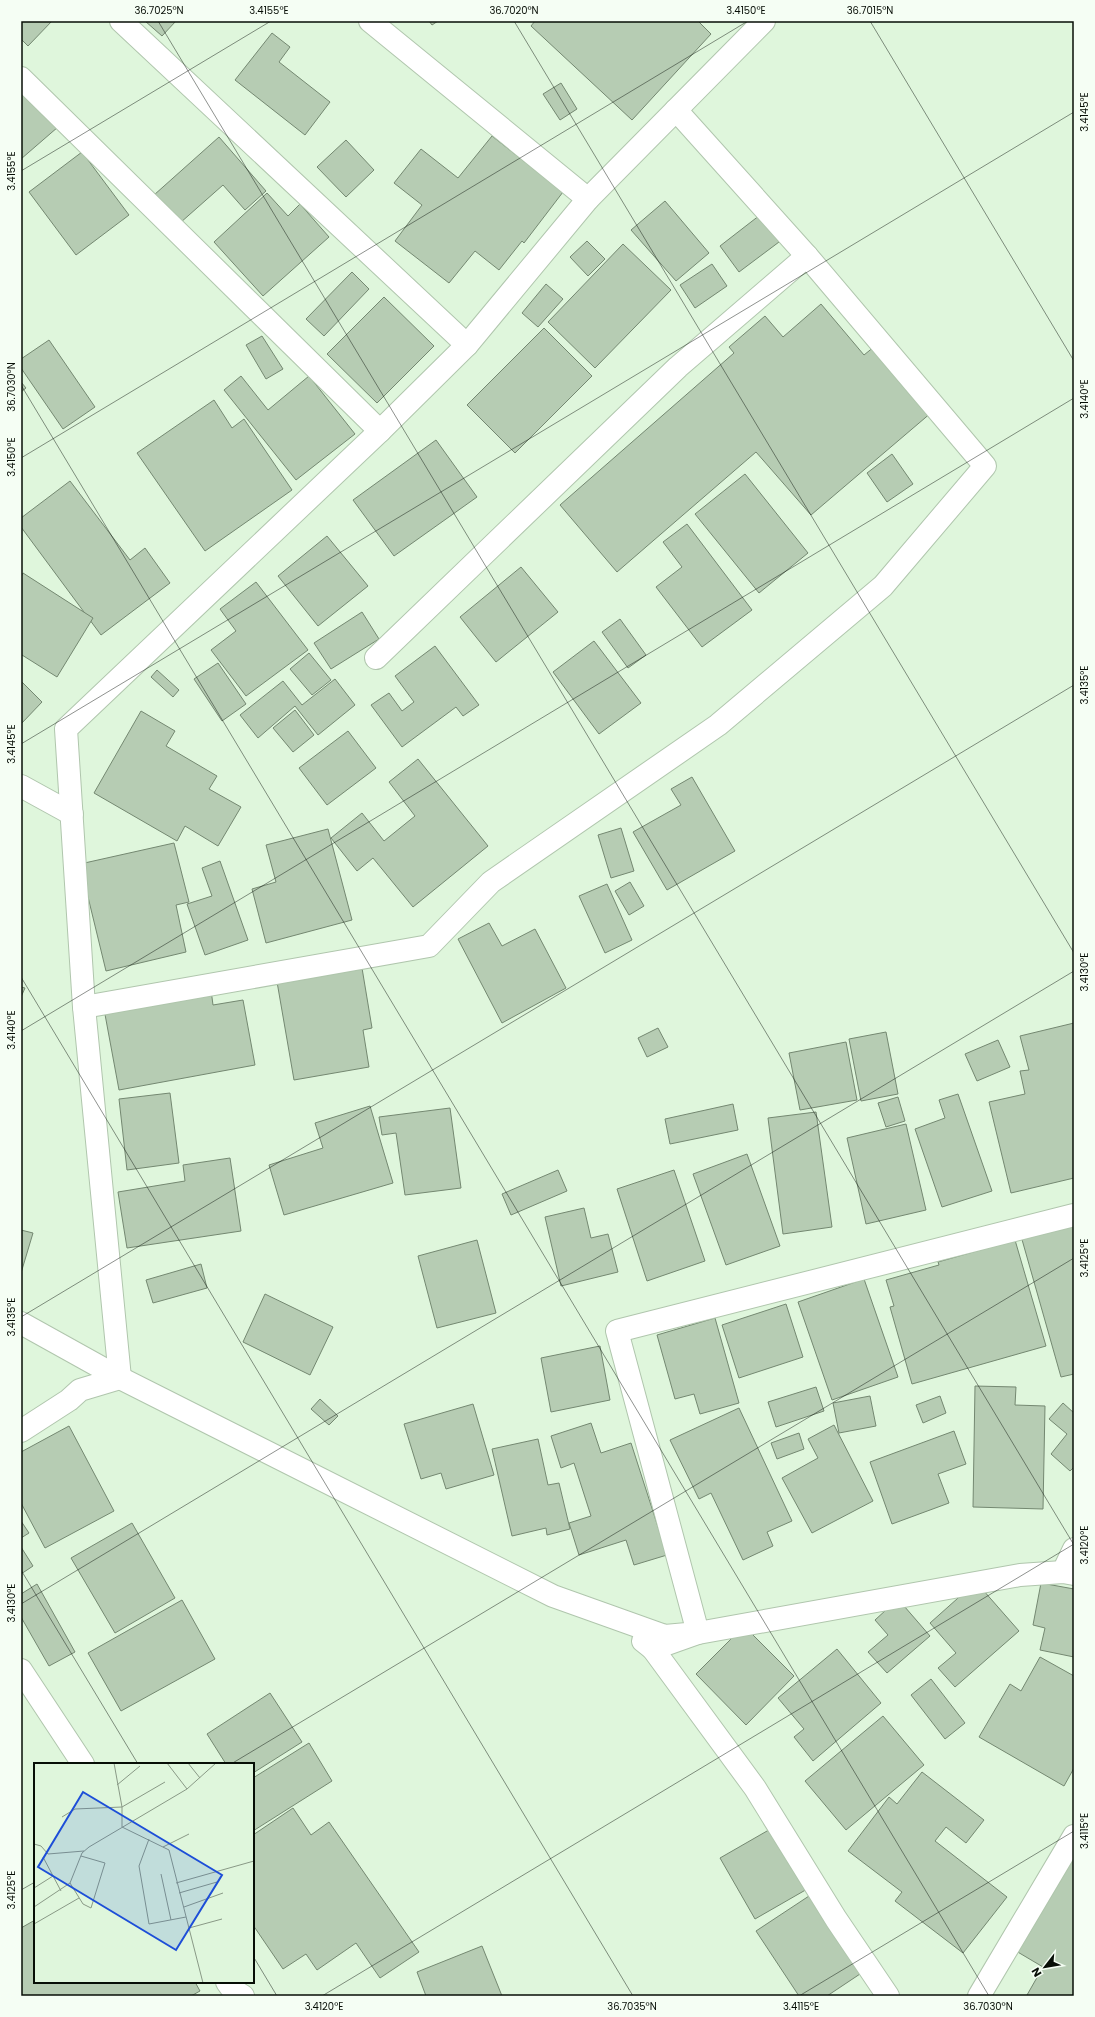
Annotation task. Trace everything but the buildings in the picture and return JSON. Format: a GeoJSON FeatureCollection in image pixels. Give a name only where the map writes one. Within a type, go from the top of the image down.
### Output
{"type":"FeatureCollection","features":[{"type":"Feature","properties":{"kind":"street"},"geometry":{"type":"LineString","coordinates":[[121,21],[467,345]]}},
{"type":"Feature","properties":{"kind":"street"},"geometry":{"type":"LineString","coordinates":[[370,21],[588,199]]}},
{"type":"Feature","properties":{"kind":"street"},"geometry":{"type":"LineString","coordinates":[[120,1378],[84,1007],[66,729],[380,431],[467,345],[588,199],[764,21]]}},
{"type":"Feature","properties":{"kind":"street"},"geometry":{"type":"LineString","coordinates":[[21,78],[380,431]]}},
{"type":"Feature","properties":{"kind":"street"},"geometry":{"type":"LineString","coordinates":[[84,1007],[429,946],[491,882],[718,725],[883,586],[985,466],[808,256],[676,110]]}},
{"type":"Feature","properties":{"kind":"street"},"geometry":{"type":"LineString","coordinates":[[376,658],[678,367],[808,256]]}},
{"type":"Feature","properties":{"kind":"street"},"geometry":{"type":"LineString","coordinates":[[21,786],[72,814]]}},
{"type":"Feature","properties":{"kind":"street"},"geometry":{"type":"LineString","coordinates":[[698,1633],[617,1331],[1074,1215]]}},
{"type":"Feature","properties":{"kind":"street"},"geometry":{"type":"LineString","coordinates":[[21,1323],[120,1378],[553,1596],[665,1636],[698,1633],[1020,1575],[1069,1573],[1074,1549]]}},
{"type":"Feature","properties":{"kind":"street"},"geometry":{"type":"LineString","coordinates":[[21,1432],[69,1400],[80,1390],[120,1378]]}},
{"type":"Feature","properties":{"kind":"street"},"geometry":{"type":"LineString","coordinates":[[618,1619],[653,1649],[755,1788],[836,1919],[888,1996]]}},
{"type":"Feature","properties":{"kind":"street"},"geometry":{"type":"LineString","coordinates":[[653,1649],[698,1633]]}},
{"type":"Feature","properties":{"kind":"street"},"geometry":{"type":"LineString","coordinates":[[21,1670],[82,1763]]}},
{"type":"Feature","properties":{"kind":"street"},"geometry":{"type":"LineString","coordinates":[[979,1996],[1074,1836]]}},
{"type":"Feature","properties":{"kind":"street"},"geometry":{"type":"LineString","coordinates":[[228,1983],[232,1989],[243,1996]]}}]}
